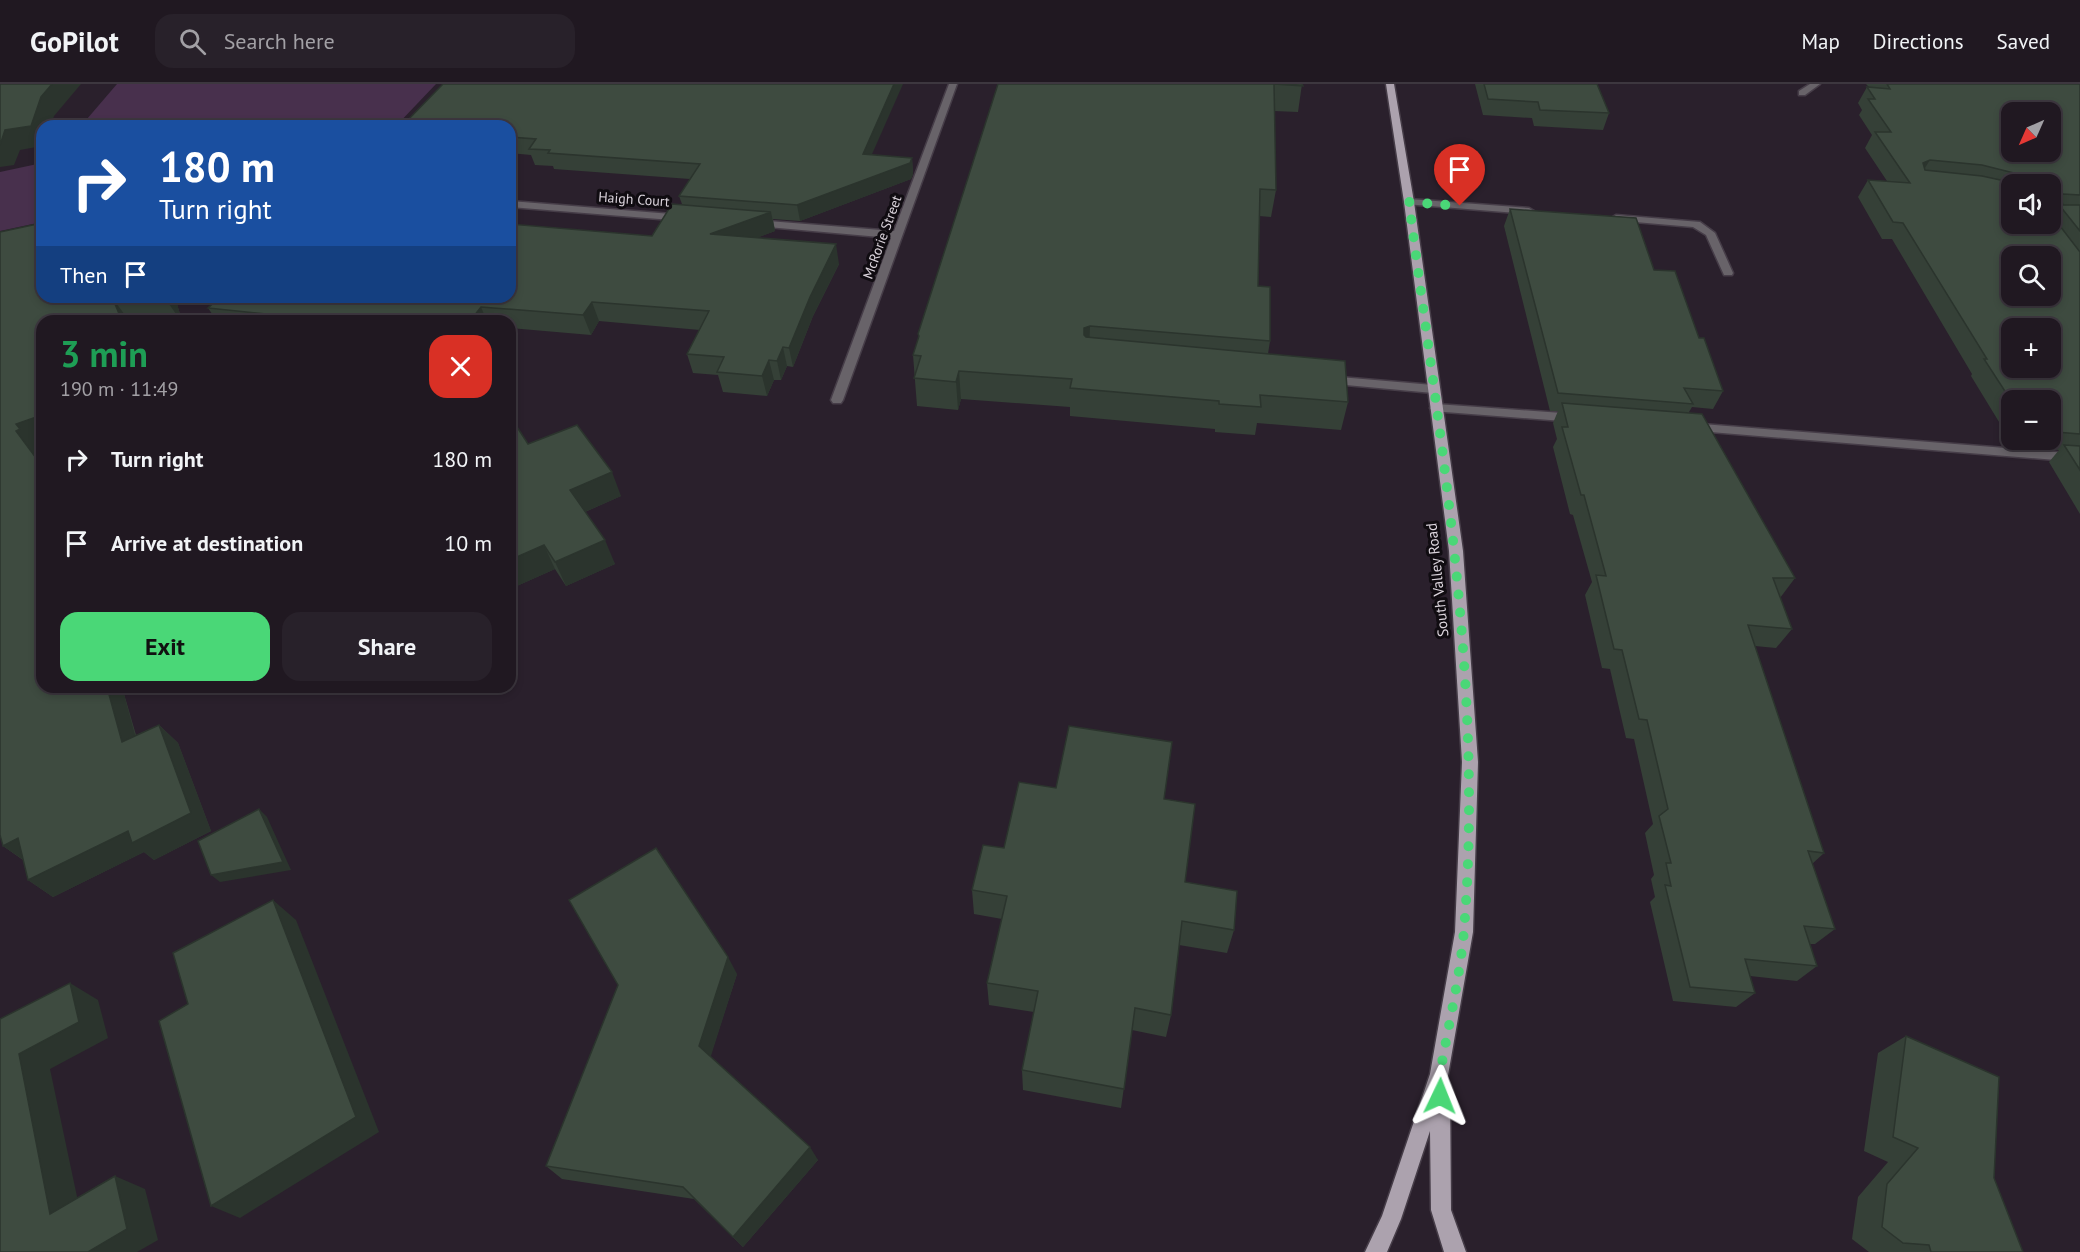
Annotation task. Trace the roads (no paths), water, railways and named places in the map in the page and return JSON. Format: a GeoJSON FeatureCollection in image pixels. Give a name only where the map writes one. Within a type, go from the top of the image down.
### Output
{"type":"FeatureCollection","features":[{"type":"Feature","properties":{"kind":"main road","name":"South Valley Road"},"geometry":{"type":"LineString","coordinates":[[1376,1252],[1391,1219],[1440,1074],[1464,932],[1470,762],[1456,551],[1409,202],[1390,84]]}},
{"type":"Feature","properties":{"kind":"main road","name":"South Valley Road"},"geometry":{"type":"LineString","coordinates":[[1440,1074],[1441,1210],[1455,1252]]}},
{"type":"Feature","properties":{"kind":"street","name":"McRorie Street"},"geometry":{"type":"LineString","coordinates":[[837,400],[953,84]]}},
{"type":"Feature","properties":{"kind":"street"},"geometry":{"type":"LineString","coordinates":[[1802,93],[1816,84]]}},
{"type":"Feature","properties":{"kind":"street"},"geometry":{"type":"LineString","coordinates":[[1409,202],[1543,212]]}},
{"type":"Feature","properties":{"kind":"street","name":"Haigh Court"},"geometry":{"type":"LineString","coordinates":[[516,204],[699,219]]}},
{"type":"Feature","properties":{"kind":"street"},"geometry":{"type":"LineString","coordinates":[[1602,217],[1696,224],[1710,233],[1728,273]]}},
{"type":"Feature","properties":{"kind":"street"},"geometry":{"type":"LineString","coordinates":[[746,223],[899,235]]}},
{"type":"Feature","properties":{"kind":"street"},"geometry":{"type":"LineString","coordinates":[[1316,379],[1433,389]]}},
{"type":"Feature","properties":{"kind":"street"},"geometry":{"type":"LineString","coordinates":[[1436,408],[1594,419]]}},
{"type":"Feature","properties":{"kind":"street"},"geometry":{"type":"LineString","coordinates":[[1677,426],[2080,458]]}}]}
